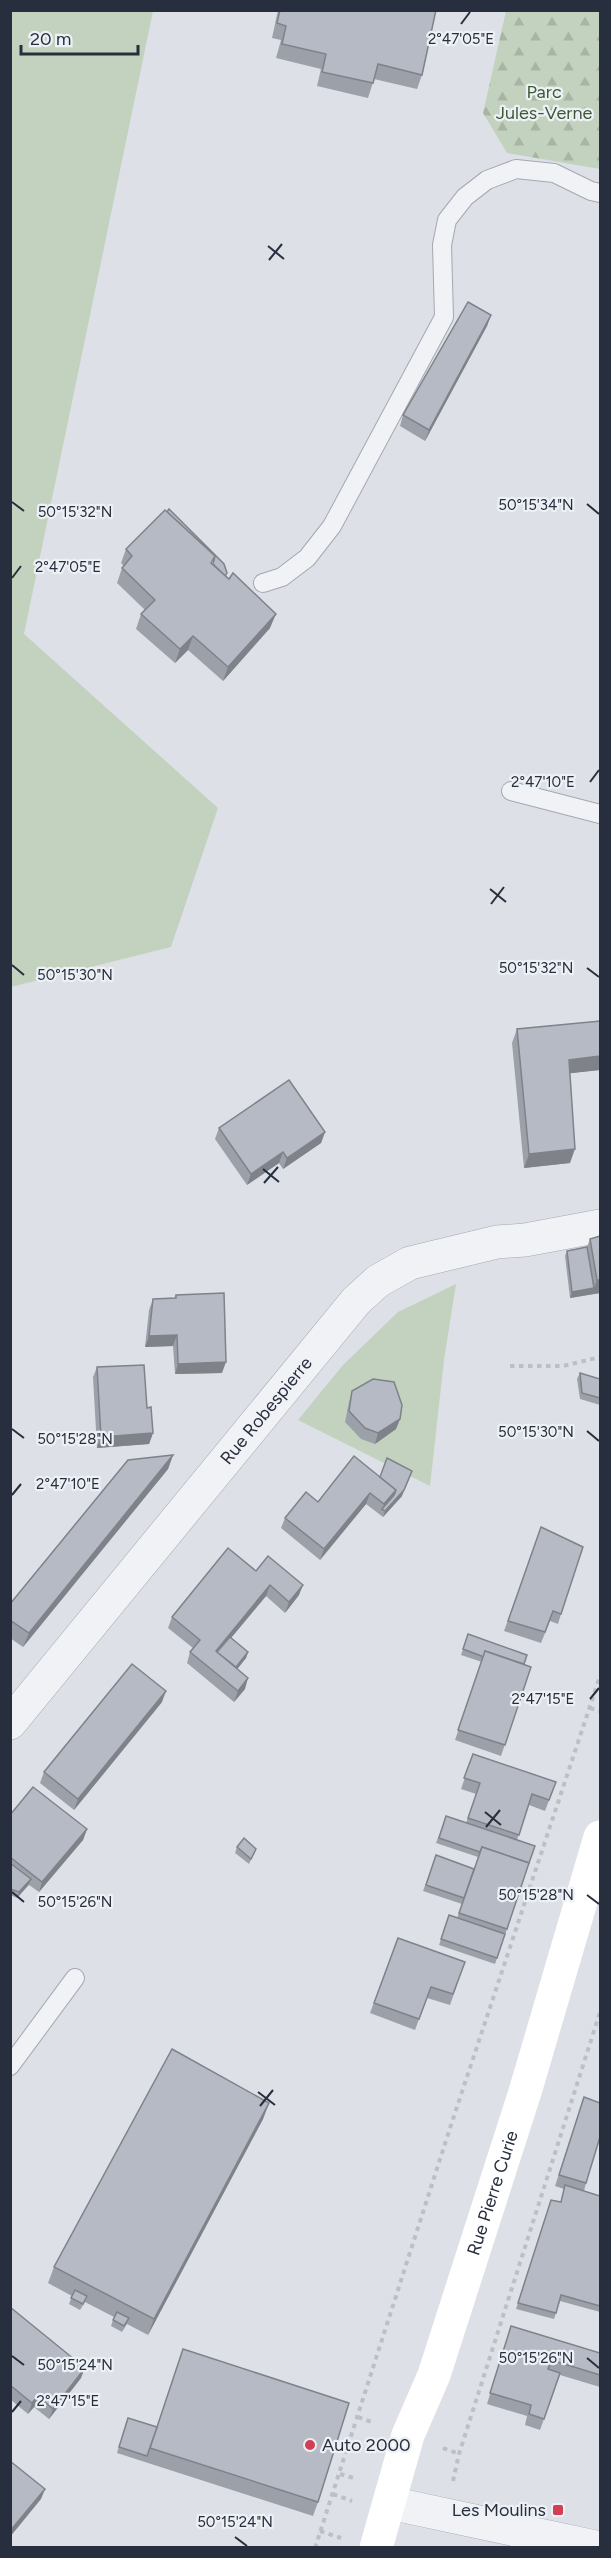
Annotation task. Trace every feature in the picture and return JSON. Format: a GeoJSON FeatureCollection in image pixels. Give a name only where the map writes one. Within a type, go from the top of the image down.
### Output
{"type":"FeatureCollection","features":[{"type":"Feature","properties":{"kind":"main road","name":"Rue Pierre Curie"},"geometry":{"type":"LineString","coordinates":[[376,2547],[408,2435],[435,2375],[525,2092],[600,1837]]}},
{"type":"Feature","properties":{"kind":"street","name":"Rue Robespierre"},"geometry":{"type":"LineString","coordinates":[[10,1723],[356,1301],[378,1281],[410,1263],[496,1242],[525,1240],[600,1226]]}},
{"type":"Feature","properties":{"kind":"street"},"geometry":{"type":"LineString","coordinates":[[390,2503],[600,2547]]}},
{"type":"Feature","properties":{"kind":"lane"},"geometry":{"type":"LineString","coordinates":[[264,583],[282,577],[307,558],[332,526],[444,317],[442,245],[447,220],[465,197],[487,180],[516,169],[554,173],[600,193]]}},
{"type":"Feature","properties":{"kind":"lane"},"geometry":{"type":"LineString","coordinates":[[511,791],[600,814]]}},
{"type":"Feature","properties":{"kind":"lane"},"geometry":{"type":"LineString","coordinates":[[10,2066],[75,1978]]}},
{"type":"Feature","properties":{"kind":"path"},"geometry":{"type":"LineString","coordinates":[[510,1366],[563,1366],[600,1357]]}},
{"type":"Feature","properties":{"kind":"path"},"geometry":{"type":"LineString","coordinates":[[315,2547],[451,2125],[600,1676]]}},
{"type":"Feature","properties":{"kind":"path"},"geometry":{"type":"LineString","coordinates":[[590,1708],[600,1711]]}},
{"type":"Feature","properties":{"kind":"path"},"geometry":{"type":"LineString","coordinates":[[459,2454],[600,2012]]}},
{"type":"Feature","properties":{"kind":"green space"},"geometry":{"type":"Polygon","coordinates":[[[10,11],[153,11],[24,634],[218,808],[171,947],[11,987],[10,11]]]}},
{"type":"Feature","properties":{"kind":"green space","name":"Parc Jules-Verne"},"geometry":{"type":"Polygon","coordinates":[[[506,11],[600,11],[600,169],[507,153],[483,113],[506,11]]]}},
{"type":"Feature","properties":{"kind":"green space"},"geometry":{"type":"Polygon","coordinates":[[[456,1284],[444,1360],[430,1486],[298,1420],[343,1365],[398,1312],[456,1284]]]}},
{"type":"Feature","properties":{"kind":"building"},"geometry":{"type":"Polygon","coordinates":[[[280,10],[436,10],[422,75],[378,64],[373,83],[322,72],[326,54],[282,44],[286,26],[277,23],[280,10]]]}},
{"type":"Feature","properties":{"kind":"building"},"geometry":{"type":"Polygon","coordinates":[[[468,302],[491,315],[429,430],[403,415],[468,302]]]}},
{"type":"Feature","properties":{"kind":"building"},"geometry":{"type":"Polygon","coordinates":[[[169,509],[224,564],[227,573],[225,576],[213,564],[215,556],[167,512],[169,509]]]}},
{"type":"Feature","properties":{"kind":"building"},"geometry":{"type":"Polygon","coordinates":[[[165,510],[215,556],[211,563],[229,579],[233,573],[276,614],[228,667],[193,636],[180,649],[141,614],[155,600],[122,568],[132,556],[126,549],[165,510]]]}},
{"type":"Feature","properties":{"kind":"building"},"geometry":{"type":"Polygon","coordinates":[[[600,1021],[600,1056],[569,1060],[575,1149],[529,1154],[517,1029],[600,1021]]]}},
{"type":"Feature","properties":{"kind":"building"},"geometry":{"type":"Polygon","coordinates":[[[289,1080],[325,1132],[287,1158],[283,1152],[251,1174],[219,1128],[289,1080]]]}},
{"type":"Feature","properties":{"kind":"building"},"geometry":{"type":"Polygon","coordinates":[[[600,1236],[600,1280],[597,1280],[590,1239],[600,1236]]]}},
{"type":"Feature","properties":{"kind":"building"},"geometry":{"type":"Polygon","coordinates":[[[587,1247],[594,1288],[572,1292],[567,1251],[587,1247]]]}},
{"type":"Feature","properties":{"kind":"building"},"geometry":{"type":"Polygon","coordinates":[[[224,1293],[226,1362],[178,1364],[177,1335],[149,1336],[153,1299],[176,1298],[176,1295],[224,1293]]]}},
{"type":"Feature","properties":{"kind":"building"},"geometry":{"type":"Polygon","coordinates":[[[144,1365],[147,1408],[151,1407],[153,1433],[101,1437],[97,1367],[144,1365]]]}},
{"type":"Feature","properties":{"kind":"building"},"geometry":{"type":"Polygon","coordinates":[[[580,1373],[600,1379],[600,1398],[582,1393],[580,1373]]]}},
{"type":"Feature","properties":{"kind":"building"},"geometry":{"type":"Polygon","coordinates":[[[373,1379],[394,1382],[402,1405],[400,1419],[378,1433],[365,1428],[349,1411],[352,1391],[373,1379]]]}},
{"type":"Feature","properties":{"kind":"building"},"geometry":{"type":"Polygon","coordinates":[[[173,1455],[29,1633],[10,1620],[10,1604],[128,1460],[173,1455]]]}},
{"type":"Feature","properties":{"kind":"building"},"geometry":{"type":"Polygon","coordinates":[[[354,1456],[396,1490],[384,1504],[370,1493],[324,1549],[285,1518],[306,1492],[318,1502],[354,1456]]]}},
{"type":"Feature","properties":{"kind":"building"},"geometry":{"type":"Polygon","coordinates":[[[387,1458],[412,1471],[404,1490],[385,1511],[382,1509],[396,1490],[380,1477],[387,1458]]]}},
{"type":"Feature","properties":{"kind":"building"},"geometry":{"type":"Polygon","coordinates":[[[541,1527],[583,1547],[561,1614],[553,1611],[545,1632],[508,1621],[541,1527]]]}},
{"type":"Feature","properties":{"kind":"building"},"geometry":{"type":"Polygon","coordinates":[[[228,1548],[256,1571],[268,1556],[303,1585],[289,1602],[270,1585],[216,1651],[248,1678],[238,1691],[190,1652],[200,1640],[172,1617],[228,1548]]]}},
{"type":"Feature","properties":{"kind":"building"},"geometry":{"type":"Polygon","coordinates":[[[468,1634],[527,1655],[524,1664],[485,1651],[484,1657],[463,1649],[468,1634]]]}},
{"type":"Feature","properties":{"kind":"building"},"geometry":{"type":"Polygon","coordinates":[[[230,1637],[248,1652],[236,1667],[217,1652],[230,1637]]]}},
{"type":"Feature","properties":{"kind":"building"},"geometry":{"type":"Polygon","coordinates":[[[485,1651],[531,1667],[505,1745],[458,1730],[485,1651]]]}},
{"type":"Feature","properties":{"kind":"building"},"geometry":{"type":"Polygon","coordinates":[[[132,1664],[166,1691],[78,1799],[44,1772],[132,1664]]]}},
{"type":"Feature","properties":{"kind":"building"},"geometry":{"type":"Polygon","coordinates":[[[473,1754],[556,1782],[549,1800],[532,1794],[519,1835],[468,1818],[480,1783],[464,1778],[473,1754]]]}},
{"type":"Feature","properties":{"kind":"building"},"geometry":{"type":"Polygon","coordinates":[[[33,1787],[87,1829],[42,1882],[10,1857],[10,1815],[33,1787]]]}},
{"type":"Feature","properties":{"kind":"building"},"geometry":{"type":"Polygon","coordinates":[[[446,1816],[535,1846],[529,1863],[482,1847],[480,1852],[439,1838],[446,1816]]]}},
{"type":"Feature","properties":{"kind":"building"},"geometry":{"type":"Polygon","coordinates":[[[244,1838],[256,1849],[251,1859],[237,1847],[244,1838]]]}},
{"type":"Feature","properties":{"kind":"building"},"geometry":{"type":"Polygon","coordinates":[[[482,1847],[529,1863],[507,1929],[459,1913],[482,1847]]]}},
{"type":"Feature","properties":{"kind":"building"},"geometry":{"type":"Polygon","coordinates":[[[436,1855],[474,1869],[464,1898],[426,1885],[436,1855]]]}},
{"type":"Feature","properties":{"kind":"building"},"geometry":{"type":"Polygon","coordinates":[[[10,1863],[31,1879],[19,1892],[10,1889],[10,1863]]]}},
{"type":"Feature","properties":{"kind":"building"},"geometry":{"type":"Polygon","coordinates":[[[449,1915],[505,1934],[497,1958],[441,1939],[449,1915]]]}},
{"type":"Feature","properties":{"kind":"building"},"geometry":{"type":"Polygon","coordinates":[[[398,1938],[465,1962],[453,1994],[431,1987],[419,2019],[374,2003],[398,1938]]]}},
{"type":"Feature","properties":{"kind":"building"},"geometry":{"type":"Polygon","coordinates":[[[172,2049],[269,2103],[154,2319],[54,2267],[172,2049]]]}},
{"type":"Feature","properties":{"kind":"building"},"geometry":{"type":"Polygon","coordinates":[[[584,2097],[600,2103],[600,2137],[586,2183],[559,2175],[584,2097]]]}},
{"type":"Feature","properties":{"kind":"building"},"geometry":{"type":"Polygon","coordinates":[[[565,2185],[600,2196],[600,2306],[561,2295],[556,2313],[518,2303],[551,2200],[561,2202],[565,2185]]]}},
{"type":"Feature","properties":{"kind":"building"},"geometry":{"type":"Polygon","coordinates":[[[75,2290],[87,2296],[83,2304],[71,2298],[75,2290]]]}},
{"type":"Feature","properties":{"kind":"building"},"geometry":{"type":"Polygon","coordinates":[[[10,2307],[85,2368],[53,2409],[38,2396],[32,2403],[10,2385],[10,2307]]]}},
{"type":"Feature","properties":{"kind":"building"},"geometry":{"type":"Polygon","coordinates":[[[117,2312],[129,2318],[124,2326],[113,2320],[117,2312]]]}},
{"type":"Feature","properties":{"kind":"building"},"geometry":{"type":"Polygon","coordinates":[[[511,2326],[600,2353],[600,2375],[551,2360],[548,2369],[560,2373],[544,2419],[529,2414],[531,2405],[490,2393],[511,2326]]]}},
{"type":"Feature","properties":{"kind":"building"},"geometry":{"type":"Polygon","coordinates":[[[183,2349],[349,2403],[318,2502],[150,2448],[183,2349]]]}},
{"type":"Feature","properties":{"kind":"building"},"geometry":{"type":"Polygon","coordinates":[[[128,2418],[157,2427],[147,2456],[119,2447],[128,2418]]]}},
{"type":"Feature","properties":{"kind":"building"},"geometry":{"type":"Polygon","coordinates":[[[10,2461],[45,2489],[10,2531],[10,2461]]]}},
{"type":"Feature","properties":{"kind":"place","name":"Auto 2000"},"geometry":{"type":"Point","coordinates":[310,2445]}},
{"type":"Feature","properties":{"kind":"place","name":"Les Moulins"},"geometry":{"type":"Point","coordinates":[558,2510]}}]}
